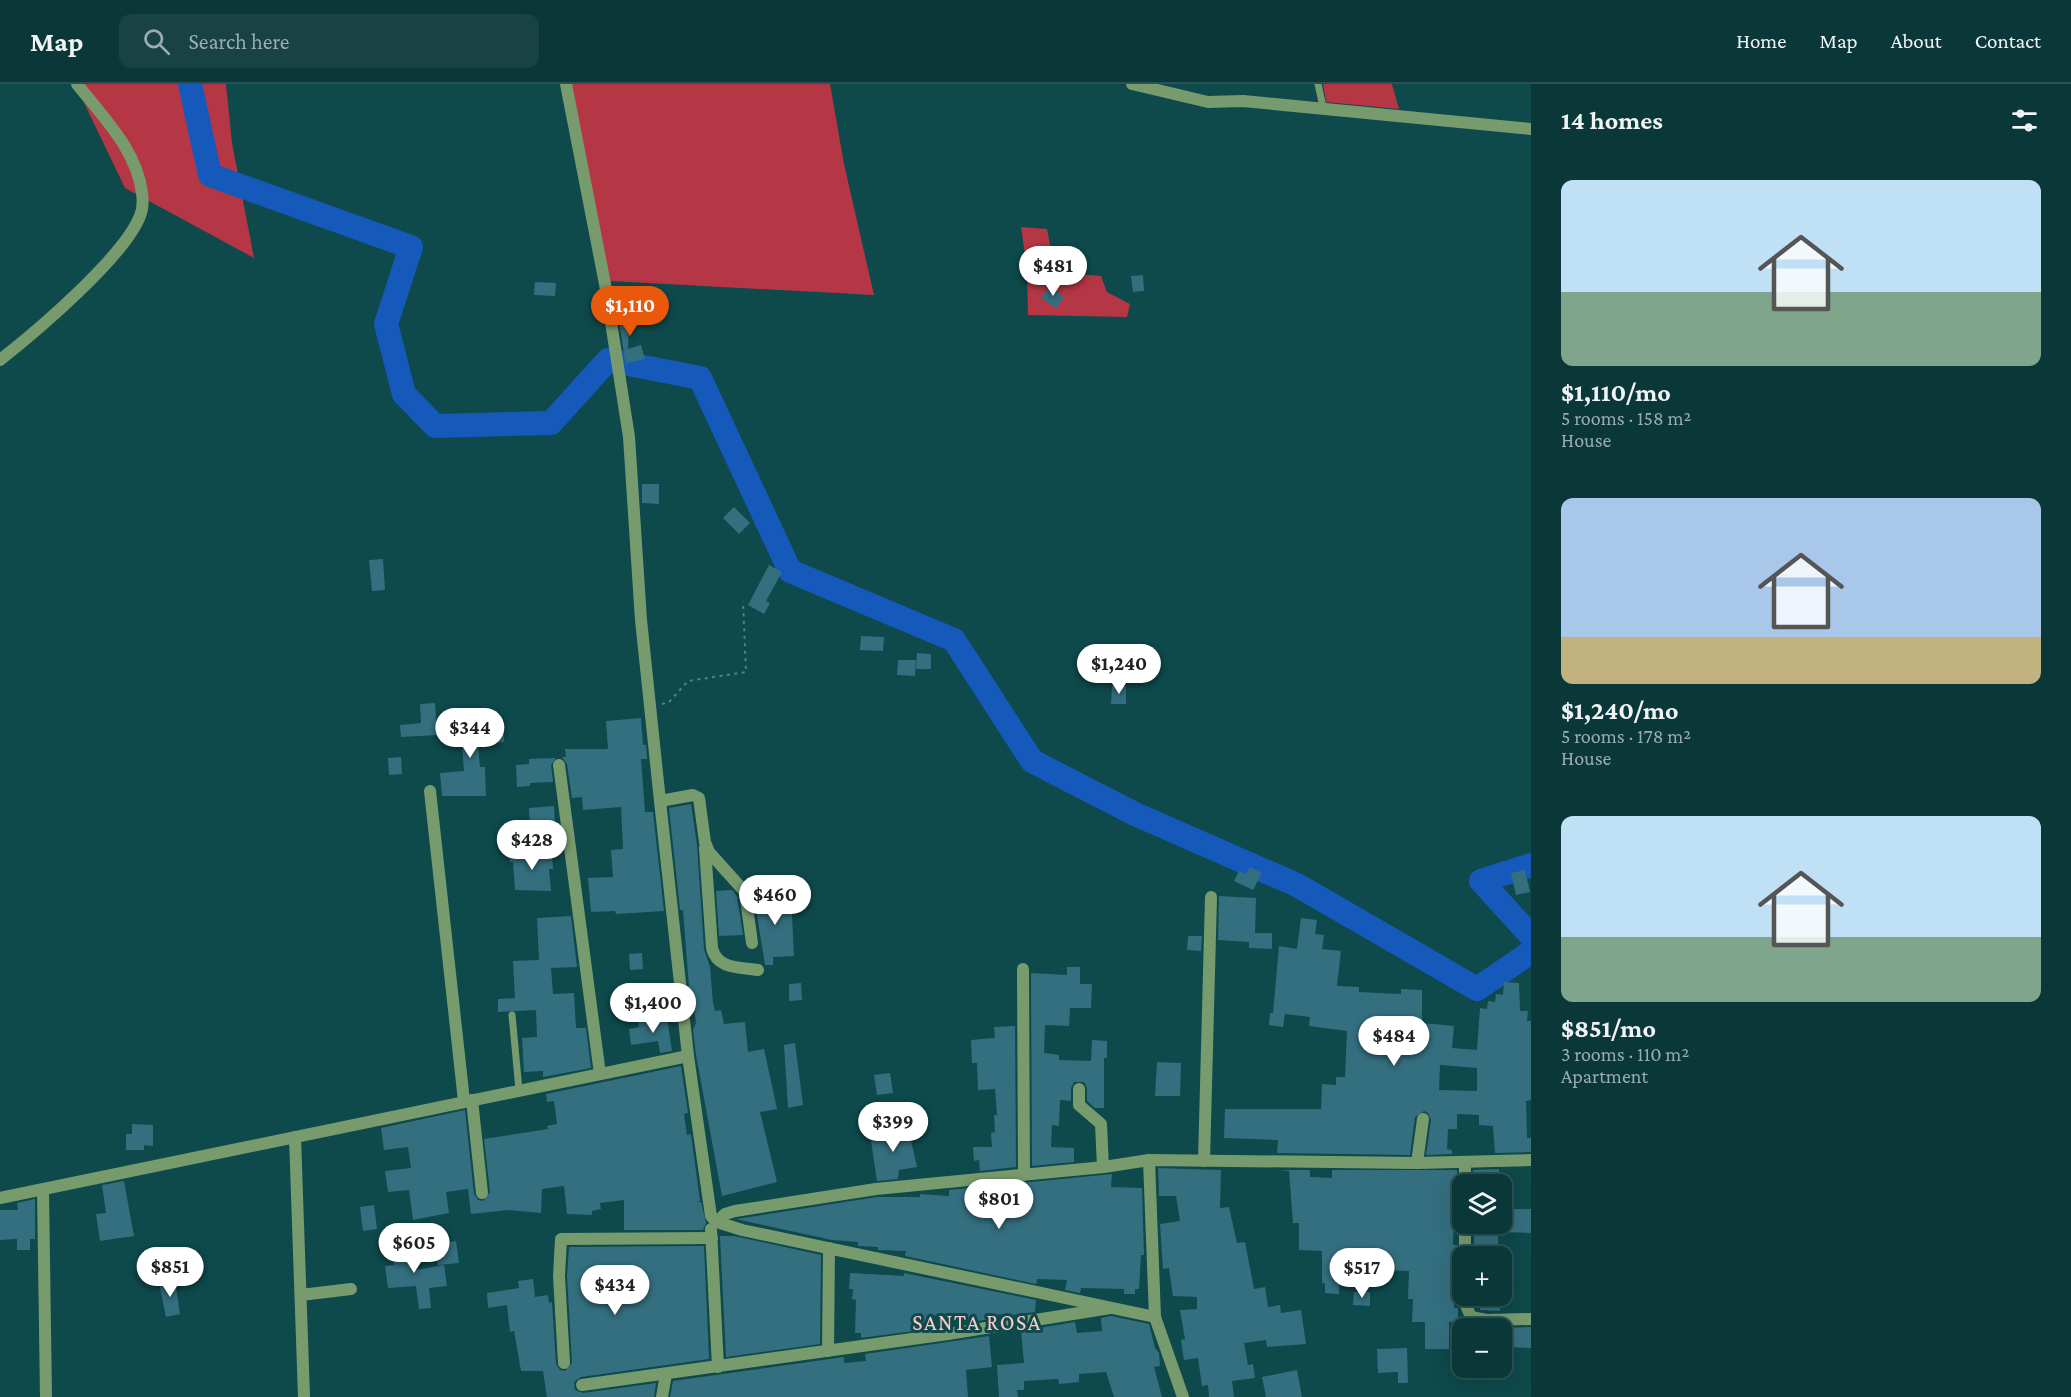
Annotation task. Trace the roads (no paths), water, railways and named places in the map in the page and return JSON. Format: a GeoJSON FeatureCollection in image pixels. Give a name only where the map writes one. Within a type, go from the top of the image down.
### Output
{"type":"FeatureCollection","features":[{"type":"Feature","properties":{"kind":"street"},"geometry":{"type":"LineString","coordinates":[[0,360],[90,279],[125,241],[141,215],[142,192],[132,161],[100,111],[77,84]]}},
{"type":"Feature","properties":{"kind":"street"},"geometry":{"type":"LineString","coordinates":[[566,84],[625,412],[650,708],[688,1056],[714,1219],[712,1238],[718,1367]]}},
{"type":"Feature","properties":{"kind":"street"},"geometry":{"type":"LineString","coordinates":[[1132,84],[1208,102],[1244,100],[1531,129]]}},
{"type":"Feature","properties":{"kind":"street"},"geometry":{"type":"LineString","coordinates":[[559,765],[600,1074]]}},
{"type":"Feature","properties":{"kind":"street"},"geometry":{"type":"LineString","coordinates":[[430,791],[468,1101],[482,1192]]}},
{"type":"Feature","properties":{"kind":"street"},"geometry":{"type":"LineString","coordinates":[[660,801],[693,795],[699,798],[705,842],[711,948],[715,959],[721,964],[758,970]]}},
{"type":"Feature","properties":{"kind":"street"},"geometry":{"type":"LineString","coordinates":[[705,842],[714,859],[742,886],[747,899],[752,943]]}},
{"type":"Feature","properties":{"kind":"street"},"geometry":{"type":"LineString","coordinates":[[1204,1161],[1211,897]]}},
{"type":"Feature","properties":{"kind":"street"},"geometry":{"type":"LineString","coordinates":[[1023,969],[1024,1175]]}},
{"type":"Feature","properties":{"kind":"street"},"geometry":{"type":"LineString","coordinates":[[0,1198],[688,1056]]}},
{"type":"Feature","properties":{"kind":"street"},"geometry":{"type":"LineString","coordinates":[[1079,1089],[1079,1105],[1097,1118],[1102,1128],[1103,1167]]}},
{"type":"Feature","properties":{"kind":"street"},"geometry":{"type":"LineString","coordinates":[[1417,1163],[1423,1119]]}},
{"type":"Feature","properties":{"kind":"street"},"geometry":{"type":"LineString","coordinates":[[295,1137],[304,1397]]}},
{"type":"Feature","properties":{"kind":"street"},"geometry":{"type":"LineString","coordinates":[[714,1219],[735,1211],[811,1198],[1103,1167],[1149,1160],[1417,1163],[1531,1160]]}},
{"type":"Feature","properties":{"kind":"street"},"geometry":{"type":"LineString","coordinates":[[1149,1160],[1155,1317],[1183,1397]]}},
{"type":"Feature","properties":{"kind":"street"},"geometry":{"type":"LineString","coordinates":[[1465,1163],[1465,1174]]}},
{"type":"Feature","properties":{"kind":"street"},"geometry":{"type":"LineString","coordinates":[[43,1190],[46,1397]]}},
{"type":"Feature","properties":{"kind":"street"},"geometry":{"type":"LineString","coordinates":[[714,1219],[829,1248],[1155,1317]]}},
{"type":"Feature","properties":{"kind":"street"},"geometry":{"type":"LineString","coordinates":[[564,1363],[559,1276],[561,1239],[712,1238]]}},
{"type":"Feature","properties":{"kind":"street"},"geometry":{"type":"LineString","coordinates":[[828,1351],[829,1248]]}},
{"type":"Feature","properties":{"kind":"street"},"geometry":{"type":"LineString","coordinates":[[301,1295],[351,1289]]}},
{"type":"Feature","properties":{"kind":"street"},"geometry":{"type":"LineString","coordinates":[[1468,1306],[1471,1317],[1486,1320],[1531,1319]]}},
{"type":"Feature","properties":{"kind":"street"},"geometry":{"type":"LineString","coordinates":[[582,1385],[828,1351],[1114,1307]]}},
{"type":"Feature","properties":{"kind":"street"},"geometry":{"type":"LineString","coordinates":[[662,1397],[666,1374]]}},
{"type":"Feature","properties":{"kind":"lane"},"geometry":{"type":"LineString","coordinates":[[1318,84],[1323,107]]}},
{"type":"Feature","properties":{"kind":"lane"},"geometry":{"type":"LineString","coordinates":[[512,1015],[519,1090]]}},
{"type":"Feature","properties":{"kind":"waterway"},"geometry":{"type":"LineString","coordinates":[[190,84],[210,175],[411,247],[386,324],[404,394],[435,426],[551,423],[608,360],[700,378],[790,571],[954,640],[1032,761],[1135,814],[1297,885],[1477,989],[1531,952]]}},
{"type":"Feature","properties":{"kind":"waterway"},"geometry":{"type":"LineString","coordinates":[[1531,865],[1481,881],[1531,936]]}},
{"type":"Feature","properties":{"kind":"district","name":"SANTA ROSA"},"geometry":{"type":"Point","coordinates":[977,1322]}}]}
